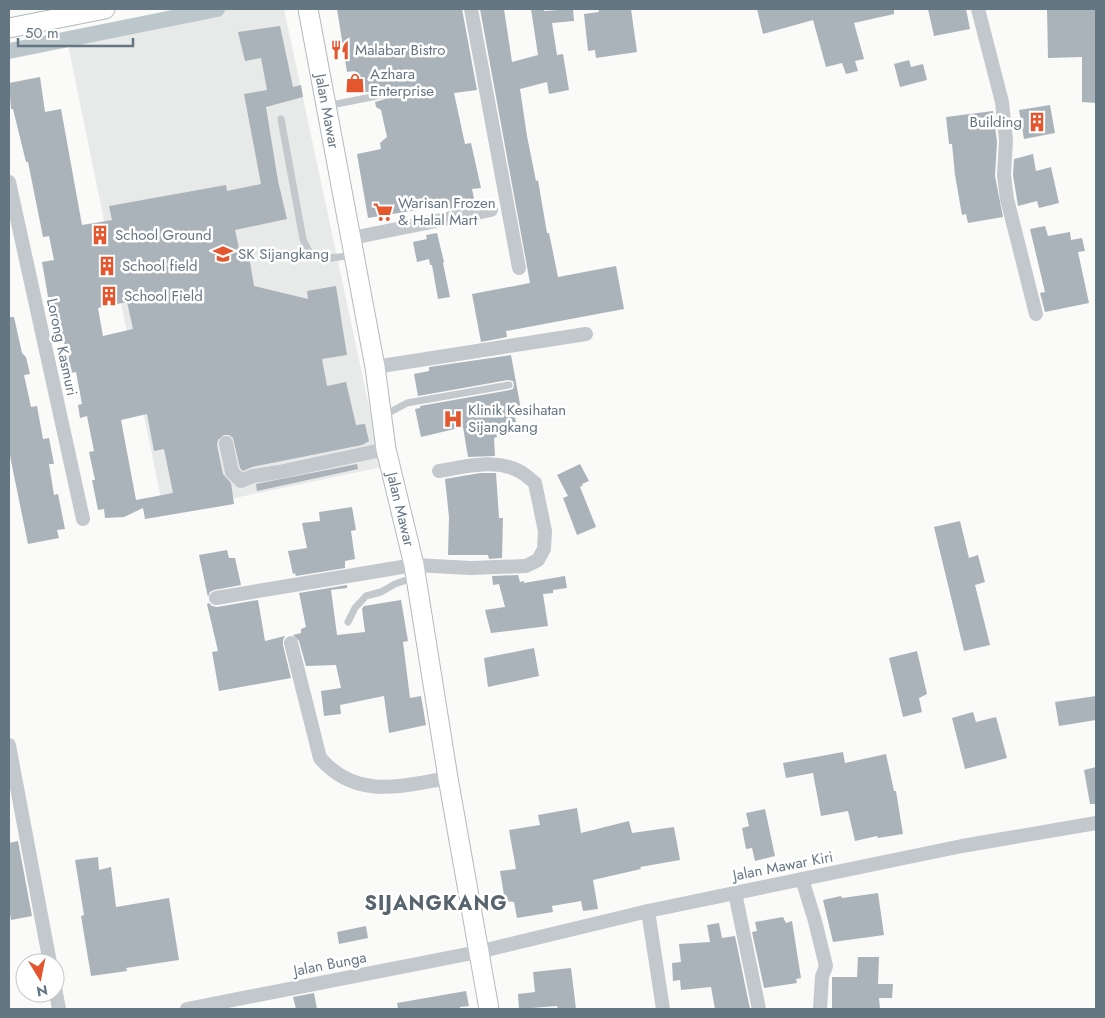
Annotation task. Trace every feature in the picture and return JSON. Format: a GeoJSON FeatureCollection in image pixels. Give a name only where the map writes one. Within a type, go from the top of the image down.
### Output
{"type":"FeatureCollection","features":[{"type":"Feature","properties":{"kind":"street"},"geometry":{"type":"LineString","coordinates":[[9,28],[41,15],[106,9]]}},
{"type":"Feature","properties":{"kind":"street"},"geometry":{"type":"LineString","coordinates":[[471,9],[519,268]]}},
{"type":"Feature","properties":{"kind":"street"},"geometry":{"type":"LineString","coordinates":[[978,9],[1002,102],[1006,140],[1004,176],[1007,199],[1036,314]]}},
{"type":"Feature","properties":{"kind":"street","name":"Jalan Mawar"},"geometry":{"type":"LineString","coordinates":[[308,11],[375,367],[386,449],[414,571],[489,1009]]}},
{"type":"Feature","properties":{"kind":"street","name":"Lorong Kasmuri"},"geometry":{"type":"LineString","coordinates":[[9,182],[83,519]]}},
{"type":"Feature","properties":{"kind":"street"},"geometry":{"type":"LineString","coordinates":[[353,246],[491,210]]}},
{"type":"Feature","properties":{"kind":"street"},"geometry":{"type":"LineString","coordinates":[[375,367],[586,334]]}},
{"type":"Feature","properties":{"kind":"street"},"geometry":{"type":"LineString","coordinates":[[226,443],[232,472],[241,481],[253,476],[386,449]]}},
{"type":"Feature","properties":{"kind":"street"},"geometry":{"type":"LineString","coordinates":[[216,598],[414,571],[526,566],[538,560],[544,549],[545,531],[535,483],[519,471],[500,465],[472,465],[439,471]]}},
{"type":"Feature","properties":{"kind":"street"},"geometry":{"type":"LineString","coordinates":[[291,643],[320,758],[331,770],[351,781],[370,787],[393,788],[448,778]]}},
{"type":"Feature","properties":{"kind":"street"},"geometry":{"type":"LineString","coordinates":[[9,745],[48,953]]}},
{"type":"Feature","properties":{"kind":"street","name":"Jalan Mawar Kiri"},"geometry":{"type":"LineString","coordinates":[[478,952],[736,892],[962,846],[1096,823]]}},
{"type":"Feature","properties":{"kind":"street"},"geometry":{"type":"LineString","coordinates":[[802,879],[826,966],[820,991],[820,1009]]}},
{"type":"Feature","properties":{"kind":"street"},"geometry":{"type":"LineString","coordinates":[[736,892],[759,1009]]}},
{"type":"Feature","properties":{"kind":"street"},"geometry":{"type":"LineString","coordinates":[[648,911],[663,1009]]}},
{"type":"Feature","properties":{"kind":"street","name":"Jalan Bunga"},"geometry":{"type":"LineString","coordinates":[[187,1009],[246,1003],[478,952]]}},
{"type":"Feature","properties":{"kind":"lane"},"geometry":{"type":"LineString","coordinates":[[326,107],[382,95]]}},
{"type":"Feature","properties":{"kind":"lane"},"geometry":{"type":"LineString","coordinates":[[281,119],[303,239],[308,250],[314,256],[324,257],[353,246]]}},
{"type":"Feature","properties":{"kind":"lane"},"geometry":{"type":"LineString","coordinates":[[382,417],[407,403],[509,385]]}},
{"type":"Feature","properties":{"kind":"lane"},"geometry":{"type":"LineString","coordinates":[[348,622],[355,608],[366,596],[381,592],[414,571]]}},
{"type":"Feature","properties":{"kind":"shaded area","name":"SK Sijangkang"},"geometry":{"type":"Polygon","coordinates":[[[212,9],[284,9],[382,467],[164,513],[67,40],[212,9]]]}},
{"type":"Feature","properties":{"kind":"building"},"geometry":{"type":"Polygon","coordinates":[[[337,9],[462,9],[477,90],[454,93],[465,144],[471,143],[481,188],[472,189],[475,203],[448,209],[447,205],[368,218],[357,154],[381,149],[380,143],[387,137],[381,110],[376,107],[375,102],[385,99],[387,94],[386,91],[381,90],[360,93],[355,71],[347,72],[337,9]]]}},
{"type":"Feature","properties":{"kind":"building"},"geometry":{"type":"Polygon","coordinates":[[[480,9],[504,9],[512,62],[538,55],[531,9],[544,9],[544,11],[573,9],[574,21],[552,23],[557,55],[563,54],[569,90],[549,94],[547,82],[520,89],[527,136],[558,277],[616,266],[624,309],[506,331],[507,337],[481,342],[472,294],[530,283],[480,9]]]}},
{"type":"Feature","properties":{"kind":"building"},"geometry":{"type":"Polygon","coordinates":[[[598,9],[631,9],[637,52],[596,58],[595,50],[588,51],[584,14],[599,12],[598,9]]]}},
{"type":"Feature","properties":{"kind":"building"},"geometry":{"type":"Polygon","coordinates":[[[757,9],[894,9],[894,14],[854,23],[864,59],[855,61],[858,71],[846,74],[842,63],[826,67],[813,20],[763,34],[757,9]]]}},
{"type":"Feature","properties":{"kind":"building"},"geometry":{"type":"Polygon","coordinates":[[[928,9],[966,9],[970,29],[934,36],[928,9]]]}},
{"type":"Feature","properties":{"kind":"building"},"geometry":{"type":"Polygon","coordinates":[[[1047,9],[1096,9],[1096,103],[1082,102],[1082,57],[1048,58],[1047,9]]]}},
{"type":"Feature","properties":{"kind":"building"},"geometry":{"type":"Polygon","coordinates":[[[280,26],[293,87],[301,85],[303,97],[266,107],[278,181],[287,219],[235,230],[241,257],[249,256],[254,286],[308,299],[307,291],[336,286],[347,355],[322,359],[327,386],[346,382],[356,425],[365,424],[369,441],[362,445],[252,467],[243,471],[240,468],[233,438],[229,435],[224,435],[218,440],[217,445],[223,474],[231,483],[234,504],[145,519],[143,508],[124,517],[105,518],[104,509],[98,510],[92,480],[95,480],[89,452],[94,451],[87,416],[80,418],[78,405],[82,404],[76,372],[70,373],[64,342],[59,342],[50,297],[48,297],[42,262],[54,260],[49,236],[43,237],[28,162],[26,162],[13,109],[11,109],[9,83],[40,77],[45,112],[61,109],[82,225],[112,220],[109,206],[226,185],[227,191],[261,184],[244,94],[267,90],[261,58],[245,61],[238,32],[280,26]],[[127,302],[98,308],[103,336],[133,329],[127,302]],[[147,414],[121,420],[136,500],[173,493],[164,449],[154,451],[147,414]]]}},
{"type":"Feature","properties":{"kind":"building"},"geometry":{"type":"Polygon","coordinates":[[[909,60],[911,67],[923,64],[927,80],[900,87],[894,64],[909,60]]]}},
{"type":"Feature","properties":{"kind":"building","name":"Building"},"geometry":{"type":"Polygon","coordinates":[[[1050,105],[1055,133],[1024,139],[1019,110],[1050,105]]]}},
{"type":"Feature","properties":{"kind":"building"},"geometry":{"type":"Polygon","coordinates":[[[993,111],[997,142],[995,176],[1003,217],[968,223],[966,214],[962,215],[952,144],[949,144],[946,117],[993,111]]]}},
{"type":"Feature","properties":{"kind":"building"},"geometry":{"type":"Polygon","coordinates":[[[1033,154],[1036,171],[1051,167],[1059,203],[1039,208],[1037,201],[1018,206],[1013,175],[1014,159],[1033,154]]]}},
{"type":"Feature","properties":{"kind":"building"},"geometry":{"type":"Polygon","coordinates":[[[1045,226],[1048,236],[1070,232],[1071,240],[1082,238],[1085,251],[1078,252],[1089,303],[1045,312],[1040,293],[1045,292],[1030,229],[1045,226]]]}},
{"type":"Feature","properties":{"kind":"building"},"geometry":{"type":"Polygon","coordinates":[[[437,233],[450,297],[438,299],[432,265],[430,265],[429,259],[417,262],[413,242],[427,239],[426,235],[437,233]]]}},
{"type":"Feature","properties":{"kind":"building"},"geometry":{"type":"Polygon","coordinates":[[[9,317],[14,317],[22,353],[26,357],[30,374],[24,375],[31,407],[37,406],[43,439],[49,438],[54,464],[49,464],[54,495],[58,494],[65,529],[57,530],[59,538],[28,544],[9,451],[9,317]]]}},
{"type":"Feature","properties":{"kind":"building"},"geometry":{"type":"Polygon","coordinates":[[[511,355],[522,415],[515,417],[516,422],[495,426],[497,437],[494,438],[495,456],[468,457],[463,427],[421,437],[415,409],[420,408],[420,406],[510,390],[513,389],[514,385],[513,381],[508,380],[418,396],[414,374],[429,371],[429,367],[511,355]]]}},
{"type":"Feature","properties":{"kind":"building"},"geometry":{"type":"Polygon","coordinates":[[[357,464],[358,469],[257,491],[256,484],[357,464]]]}},
{"type":"Feature","properties":{"kind":"building"},"geometry":{"type":"Polygon","coordinates":[[[580,464],[589,481],[580,487],[596,527],[577,535],[563,498],[568,496],[557,475],[580,464]]]}},
{"type":"Feature","properties":{"kind":"building"},"geometry":{"type":"Polygon","coordinates":[[[480,473],[496,473],[499,518],[503,518],[502,558],[489,559],[488,555],[448,555],[449,517],[445,479],[480,473]]]}},
{"type":"Feature","properties":{"kind":"building"},"geometry":{"type":"Polygon","coordinates":[[[352,507],[356,530],[351,531],[355,559],[345,561],[345,568],[296,576],[295,573],[293,574],[288,551],[307,548],[302,523],[320,521],[319,512],[352,507]]]}},
{"type":"Feature","properties":{"kind":"building"},"geometry":{"type":"Polygon","coordinates":[[[960,521],[969,558],[978,555],[985,582],[975,585],[990,645],[964,651],[934,527],[960,521]]]}},
{"type":"Feature","properties":{"kind":"building"},"geometry":{"type":"Polygon","coordinates":[[[227,550],[229,558],[235,558],[241,585],[214,590],[210,592],[208,597],[199,555],[227,550]]]}},
{"type":"Feature","properties":{"kind":"building"},"geometry":{"type":"Polygon","coordinates":[[[518,575],[520,582],[524,581],[524,583],[565,576],[567,588],[543,594],[548,626],[491,633],[485,610],[505,607],[499,584],[493,585],[492,576],[518,575]]]}},
{"type":"Feature","properties":{"kind":"building"},"geometry":{"type":"Polygon","coordinates":[[[347,585],[347,588],[331,590],[337,635],[365,632],[362,609],[364,606],[401,600],[408,641],[403,642],[410,698],[421,696],[426,725],[389,733],[384,696],[340,705],[341,714],[324,716],[321,691],[341,688],[336,665],[306,666],[299,641],[293,635],[301,633],[301,629],[306,627],[299,593],[347,585]]]}},
{"type":"Feature","properties":{"kind":"building"},"geometry":{"type":"Polygon","coordinates":[[[258,600],[265,641],[285,636],[283,645],[291,678],[219,691],[212,652],[218,651],[207,604],[209,603],[217,607],[258,600]]]}},
{"type":"Feature","properties":{"kind":"building"},"geometry":{"type":"Polygon","coordinates":[[[534,648],[539,676],[488,687],[484,658],[534,648]]]}},
{"type":"Feature","properties":{"kind":"building"},"geometry":{"type":"Polygon","coordinates":[[[917,651],[927,694],[919,698],[922,712],[903,717],[889,658],[917,651]]]}},
{"type":"Feature","properties":{"kind":"building"},"geometry":{"type":"Polygon","coordinates":[[[1096,696],[1096,720],[1059,726],[1055,702],[1096,696]]]}},
{"type":"Feature","properties":{"kind":"building"},"geometry":{"type":"Polygon","coordinates":[[[973,712],[976,722],[996,717],[1007,758],[965,769],[952,718],[973,712]]]}},
{"type":"Feature","properties":{"kind":"building"},"geometry":{"type":"Polygon","coordinates":[[[843,752],[845,763],[886,754],[894,791],[896,791],[903,834],[878,838],[877,836],[855,841],[848,811],[821,816],[813,773],[786,778],[783,763],[843,752]]]}},
{"type":"Feature","properties":{"kind":"building"},"geometry":{"type":"Polygon","coordinates":[[[1096,767],[1096,804],[1090,804],[1084,770],[1096,767]]]}},
{"type":"Feature","properties":{"kind":"building"},"geometry":{"type":"Polygon","coordinates":[[[577,808],[581,833],[629,821],[632,833],[674,827],[680,860],[640,867],[641,869],[593,880],[598,909],[583,911],[581,901],[552,906],[553,912],[517,918],[514,902],[505,901],[500,871],[516,869],[509,830],[540,825],[538,815],[577,808]]]}},
{"type":"Feature","properties":{"kind":"building"},"geometry":{"type":"Polygon","coordinates":[[[765,809],[775,856],[755,861],[752,848],[746,849],[742,828],[749,826],[746,813],[765,809]]]}},
{"type":"Feature","properties":{"kind":"building"},"geometry":{"type":"Polygon","coordinates":[[[18,841],[32,916],[11,920],[9,908],[9,843],[18,841]]]}},
{"type":"Feature","properties":{"kind":"building"},"geometry":{"type":"Polygon","coordinates":[[[98,857],[99,870],[111,867],[116,907],[169,898],[179,960],[126,968],[127,971],[91,976],[81,916],[84,915],[75,860],[98,857]]]}},
{"type":"Feature","properties":{"kind":"building"},"geometry":{"type":"Polygon","coordinates":[[[878,893],[884,935],[833,942],[823,900],[841,896],[842,898],[878,893]]]}},
{"type":"Feature","properties":{"kind":"building"},"geometry":{"type":"Polygon","coordinates":[[[783,917],[786,923],[792,921],[801,978],[796,979],[797,983],[764,988],[752,932],[757,931],[755,922],[783,917]]]}},
{"type":"Feature","properties":{"kind":"building"},"geometry":{"type":"Polygon","coordinates":[[[719,923],[722,938],[735,936],[750,1009],[715,1009],[711,987],[681,990],[680,980],[673,981],[672,963],[681,962],[679,944],[710,942],[707,925],[719,923]]]}},
{"type":"Feature","properties":{"kind":"building"},"geometry":{"type":"Polygon","coordinates":[[[366,926],[368,938],[339,944],[337,932],[366,926]]]}},
{"type":"Feature","properties":{"kind":"building"},"geometry":{"type":"Polygon","coordinates":[[[858,957],[879,957],[878,984],[893,984],[892,998],[879,998],[880,1009],[832,1009],[832,977],[857,977],[858,957]]]}},
{"type":"Feature","properties":{"kind":"building"},"geometry":{"type":"Polygon","coordinates":[[[571,968],[576,1009],[558,1009],[557,1006],[519,1009],[518,994],[535,992],[533,972],[571,968]]]}},
{"type":"Feature","properties":{"kind":"building"},"geometry":{"type":"Polygon","coordinates":[[[466,991],[469,1006],[460,1007],[460,1009],[398,1009],[397,1003],[466,991]]]}},
{"type":"Feature","properties":{"kind":"building"},"geometry":{"type":"Polygon","coordinates":[[[314,993],[317,1009],[296,1009],[293,997],[314,993]]]}},
{"type":"Feature","properties":{"kind":"waterway"},"geometry":{"type":"LineString","coordinates":[[9,51],[217,9]]}},
{"type":"Feature","properties":{"kind":"place","name":"Malabar Bistro"},"geometry":{"type":"Point","coordinates":[340,50]}},
{"type":"Feature","properties":{"kind":"place","name":"Azhara Enterprise"},"geometry":{"type":"Point","coordinates":[355,83]}},
{"type":"Feature","properties":{"kind":"place","name":"Building"},"geometry":{"type":"Point","coordinates":[1037,122]}},
{"type":"Feature","properties":{"kind":"place","name":"Warisan Frozen & Halal Mart"},"geometry":{"type":"Point","coordinates":[383,212]}},
{"type":"Feature","properties":{"kind":"place","name":"School Ground"},"geometry":{"type":"Point","coordinates":[100,235]}},
{"type":"Feature","properties":{"kind":"place","name":"SK Sijangkang"},"geometry":{"type":"Point","coordinates":[223,254]}},
{"type":"Feature","properties":{"kind":"place","name":"School field"},"geometry":{"type":"Point","coordinates":[107,266]}},
{"type":"Feature","properties":{"kind":"place","name":"School Field"},"geometry":{"type":"Point","coordinates":[109,296]}},
{"type":"Feature","properties":{"kind":"place","name":"Klinik Kesihatan Sijangkang"},"geometry":{"type":"Point","coordinates":[453,419]}},
{"type":"Feature","properties":{"kind":"district","name":"SIJANGKANG"},"geometry":{"type":"Point","coordinates":[436,903]}}]}
